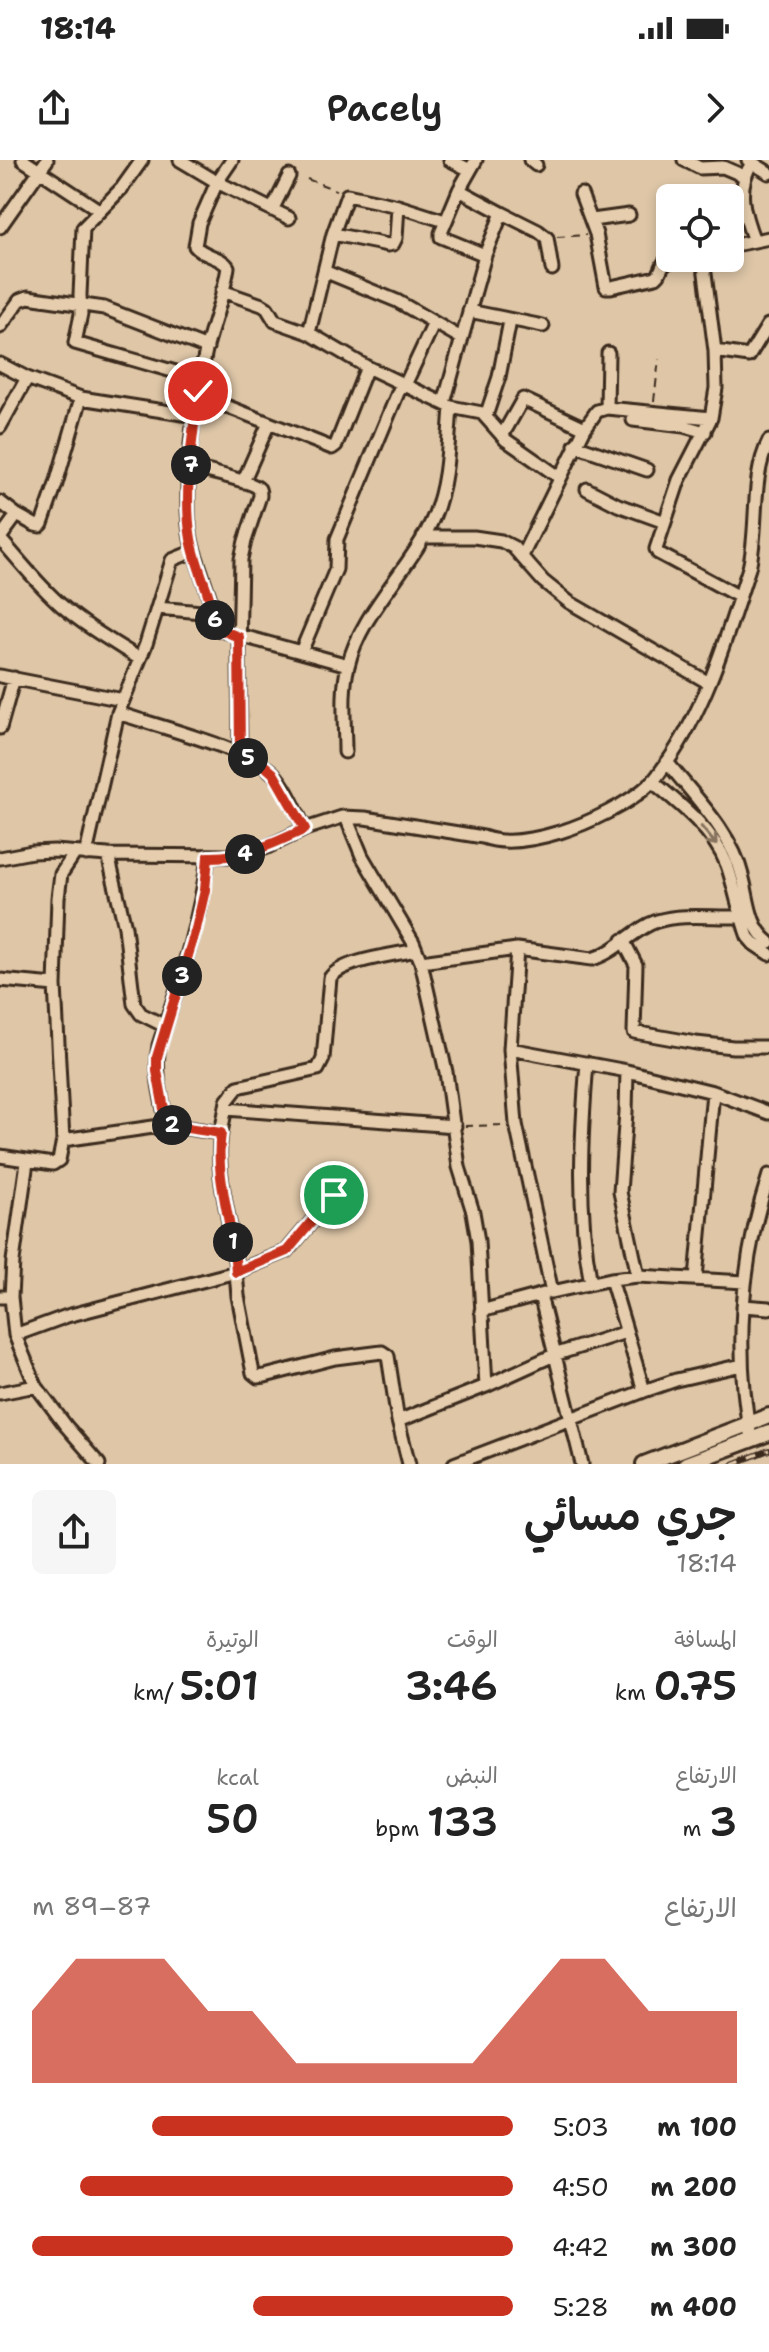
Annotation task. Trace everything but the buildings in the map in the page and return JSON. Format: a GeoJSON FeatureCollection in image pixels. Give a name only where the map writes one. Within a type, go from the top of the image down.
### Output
{"type":"FeatureCollection","features":[{"type":"Feature","properties":{"kind":"main road"},"geometry":{"type":"LineString","coordinates":[[686,1464],[749,1432],[769,1416]]}},
{"type":"Feature","properties":{"kind":"main road"},"geometry":{"type":"LineString","coordinates":[[644,1464],[749,1432],[769,1433]]}},
{"type":"Feature","properties":{"kind":"street"},"geometry":{"type":"LineString","coordinates":[[23,160],[99,210]]}},
{"type":"Feature","properties":{"kind":"street"},"geometry":{"type":"LineString","coordinates":[[0,227],[47,160]]}},
{"type":"Feature","properties":{"kind":"street"},"geometry":{"type":"LineString","coordinates":[[142,160],[122,188],[82,232],[81,314],[75,340],[77,345],[200,379]]}},
{"type":"Feature","properties":{"kind":"street"},"geometry":{"type":"LineString","coordinates":[[180,160],[289,218]]}},
{"type":"Feature","properties":{"kind":"street"},"geometry":{"type":"LineString","coordinates":[[232,160],[217,182],[199,223],[195,246],[200,252],[227,265],[228,271],[207,348],[195,416],[189,526],[194,551],[218,628],[239,637],[348,665]]}},
{"type":"Feature","properties":{"kind":"street"},"geometry":{"type":"LineString","coordinates":[[450,160],[473,165],[445,221],[442,237],[485,255]]}},
{"type":"Feature","properties":{"kind":"street"},"geometry":{"type":"LineString","coordinates":[[684,160],[700,168],[723,167],[744,176]]}},
{"type":"Feature","properties":{"kind":"street"},"geometry":{"type":"LineString","coordinates":[[754,241],[742,199],[744,176],[750,161],[769,173]]}},
{"type":"Feature","properties":{"kind":"street"},"geometry":{"type":"LineString","coordinates":[[272,210],[289,176]]}},
{"type":"Feature","properties":{"kind":"street"},"geometry":{"type":"LineString","coordinates":[[459,190],[547,238],[552,269]]}},
{"type":"Feature","properties":{"kind":"street"},"geometry":{"type":"LineString","coordinates":[[581,194],[592,220],[604,282],[608,288],[656,277],[659,272]]}},
{"type":"Feature","properties":{"kind":"street"},"geometry":{"type":"LineString","coordinates":[[309,333],[333,234],[347,195],[398,206],[445,221]]}},
{"type":"Feature","properties":{"kind":"street"},"geometry":{"type":"LineString","coordinates":[[333,234],[393,244],[398,206]]}},
{"type":"Feature","properties":{"kind":"street"},"geometry":{"type":"LineString","coordinates":[[345,752],[348,665],[387,591],[423,537],[440,497],[445,475],[448,405],[461,338],[485,255],[502,213]]}},
{"type":"Feature","properties":{"kind":"street"},"geometry":{"type":"LineString","coordinates":[[592,220],[629,215]]}},
{"type":"Feature","properties":{"kind":"street"},"geometry":{"type":"LineString","coordinates":[[744,243],[769,238]]}},
{"type":"Feature","properties":{"kind":"street"},"geometry":{"type":"LineString","coordinates":[[324,271],[382,294],[461,338]]}},
{"type":"Feature","properties":{"kind":"street"},"geometry":{"type":"LineString","coordinates":[[705,272],[715,351],[716,388],[711,418],[679,480],[656,549],[658,553],[738,596]]}},
{"type":"Feature","properties":{"kind":"street"},"geometry":{"type":"LineString","coordinates":[[222,291],[265,306],[275,321],[309,333],[367,367],[448,405],[486,416],[502,436],[559,477]]}},
{"type":"Feature","properties":{"kind":"street"},"geometry":{"type":"LineString","coordinates":[[0,327],[25,297],[104,308],[207,348]]}},
{"type":"Feature","properties":{"kind":"street"},"geometry":{"type":"LineString","coordinates":[[469,311],[543,326]]}},
{"type":"Feature","properties":{"kind":"street"},"geometry":{"type":"LineString","coordinates":[[486,416],[499,377],[510,321]]}},
{"type":"Feature","properties":{"kind":"street"},"geometry":{"type":"LineString","coordinates":[[301,652],[336,569],[337,539],[434,323]]}},
{"type":"Feature","properties":{"kind":"street"},"geometry":{"type":"LineString","coordinates":[[715,351],[749,356],[768,325]]}},
{"type":"Feature","properties":{"kind":"street"},"geometry":{"type":"LineString","coordinates":[[607,408],[608,353]]}},
{"type":"Feature","properties":{"kind":"street"},"geometry":{"type":"LineString","coordinates":[[0,364],[27,378],[81,398],[195,416]]}},
{"type":"Feature","properties":{"kind":"street"},"geometry":{"type":"LineString","coordinates":[[198,395],[334,447],[367,367]]}},
{"type":"Feature","properties":{"kind":"street"},"geometry":{"type":"LineString","coordinates":[[0,427],[27,378]]}},
{"type":"Feature","properties":{"kind":"street"},"geometry":{"type":"LineString","coordinates":[[0,502],[35,525],[42,524],[81,398]]}},
{"type":"Feature","properties":{"kind":"street"},"geometry":{"type":"LineString","coordinates":[[502,436],[523,399],[585,428]]}},
{"type":"Feature","properties":{"kind":"street"},"geometry":{"type":"LineString","coordinates":[[522,556],[575,445],[597,411],[607,408],[711,418]]}},
{"type":"Feature","properties":{"kind":"street"},"geometry":{"type":"LineString","coordinates":[[633,420],[684,426],[705,432]]}},
{"type":"Feature","properties":{"kind":"street"},"geometry":{"type":"LineString","coordinates":[[243,482],[269,423]]}},
{"type":"Feature","properties":{"kind":"street"},"geometry":{"type":"LineString","coordinates":[[0,858],[32,852],[236,856],[346,817],[483,837],[494,842],[549,835],[591,820],[635,796],[653,782],[695,718],[753,549],[761,462],[769,441]]}},
{"type":"Feature","properties":{"kind":"street"},"geometry":{"type":"LineString","coordinates":[[575,445],[647,470]]}},
{"type":"Feature","properties":{"kind":"street"},"geometry":{"type":"LineString","coordinates":[[190,467],[258,488],[260,496],[241,559],[240,754]]}},
{"type":"Feature","properties":{"kind":"street"},"geometry":{"type":"LineString","coordinates":[[587,489],[618,505],[665,522]]}},
{"type":"Feature","properties":{"kind":"street"},"geometry":{"type":"LineString","coordinates":[[17,515],[0,539],[60,604],[140,659]]}},
{"type":"Feature","properties":{"kind":"street"},"geometry":{"type":"LineString","coordinates":[[423,537],[489,538],[513,547],[543,581],[569,602],[709,683]]}},
{"type":"Feature","properties":{"kind":"street"},"geometry":{"type":"LineString","coordinates":[[0,1156],[48,1164],[57,1163],[61,1154],[63,1140],[55,985],[59,886],[66,865],[80,854],[118,713],[140,659],[170,561],[194,551]]}},
{"type":"Feature","properties":{"kind":"street"},"geometry":{"type":"LineString","coordinates":[[157,608],[213,613]]}},
{"type":"Feature","properties":{"kind":"street"},"geometry":{"type":"LineString","coordinates":[[0,676],[123,700]]}},
{"type":"Feature","properties":{"kind":"street"},"geometry":{"type":"LineString","coordinates":[[0,728],[14,678]]}},
{"type":"Feature","properties":{"kind":"street"},"geometry":{"type":"LineString","coordinates":[[118,713],[240,754],[265,766],[273,773],[305,829]]}},
{"type":"Feature","properties":{"kind":"street"},"geometry":{"type":"LineString","coordinates":[[667,762],[730,845],[742,872],[748,937],[769,954]]}},
{"type":"Feature","properties":{"kind":"street"},"geometry":{"type":"LineString","coordinates":[[653,782],[677,801],[717,845],[746,917],[769,942]]}},
{"type":"Feature","properties":{"kind":"street"},"geometry":{"type":"LineString","coordinates":[[346,817],[362,856],[418,956],[446,1072],[459,1167],[478,1241],[486,1386]]}},
{"type":"Feature","properties":{"kind":"street"},"geometry":{"type":"LineString","coordinates":[[108,855],[124,918],[134,1004],[141,1014],[165,1026]]}},
{"type":"Feature","properties":{"kind":"street"},"geometry":{"type":"LineString","coordinates":[[167,1125],[157,1057],[196,929],[205,890],[208,857]]}},
{"type":"Feature","properties":{"kind":"street"},"geometry":{"type":"LineString","coordinates":[[409,1464],[398,1421],[388,1356],[382,1352],[335,1358],[255,1376],[238,1296],[233,1237],[220,1167],[221,1133],[230,1095],[238,1087],[320,1067],[330,978],[341,968],[364,961],[517,949],[592,959],[604,955],[649,925],[668,919],[746,917]]}},
{"type":"Feature","properties":{"kind":"street"},"geometry":{"type":"LineString","coordinates":[[623,940],[636,965],[633,1030],[636,1034],[721,1046],[769,1047]]}},
{"type":"Feature","properties":{"kind":"street"},"geometry":{"type":"LineString","coordinates":[[517,949],[510,1049],[516,1124],[554,1355],[582,1464]]}},
{"type":"Feature","properties":{"kind":"street"},"geometry":{"type":"LineString","coordinates":[[0,980],[55,985]]}},
{"type":"Feature","properties":{"kind":"street"},"geometry":{"type":"LineString","coordinates":[[510,1049],[627,1071],[713,1092],[769,1113]]}},
{"type":"Feature","properties":{"kind":"street"},"geometry":{"type":"LineString","coordinates":[[587,1063],[581,1141],[581,1210],[591,1283]]}},
{"type":"Feature","properties":{"kind":"street"},"geometry":{"type":"LineString","coordinates":[[627,1071],[620,1192],[638,1276]]}},
{"type":"Feature","properties":{"kind":"street"},"geometry":{"type":"LineString","coordinates":[[696,1278],[713,1092]]}},
{"type":"Feature","properties":{"kind":"street"},"geometry":{"type":"LineString","coordinates":[[226,1109],[455,1126]]}},
{"type":"Feature","properties":{"kind":"street"},"geometry":{"type":"LineString","coordinates":[[63,1140],[167,1125],[221,1133]]}},
{"type":"Feature","properties":{"kind":"street"},"geometry":{"type":"LineString","coordinates":[[27,1162],[6,1297],[15,1335],[36,1386],[99,1464]]}},
{"type":"Feature","properties":{"kind":"street"},"geometry":{"type":"LineString","coordinates":[[749,1432],[742,1365],[743,1306],[760,1202],[769,1175]]}},
{"type":"Feature","properties":{"kind":"street"},"geometry":{"type":"LineString","coordinates":[[15,1335],[67,1316],[236,1272],[287,1251],[334,1195]]}},
{"type":"Feature","properties":{"kind":"street"},"geometry":{"type":"LineString","coordinates":[[481,1311],[591,1283],[638,1276],[745,1282]]}},
{"type":"Feature","properties":{"kind":"street"},"geometry":{"type":"LineString","coordinates":[[611,1279],[644,1391]]}},
{"type":"Feature","properties":{"kind":"street"},"geometry":{"type":"LineString","coordinates":[[743,1306],[769,1308]]}},
{"type":"Feature","properties":{"kind":"street"},"geometry":{"type":"LineString","coordinates":[[398,1421],[554,1355],[626,1332]]}},
{"type":"Feature","properties":{"kind":"street"},"geometry":{"type":"LineString","coordinates":[[454,1464],[676,1380],[742,1365]]}},
{"type":"Feature","properties":{"kind":"street"},"geometry":{"type":"LineString","coordinates":[[0,1393],[36,1386]]}},
{"type":"Feature","properties":{"kind":"path"},"geometry":{"type":"LineString","coordinates":[[307,179],[347,195]]}},
{"type":"Feature","properties":{"kind":"path"},"geometry":{"type":"LineString","coordinates":[[547,238],[596,234]]}},
{"type":"Feature","properties":{"kind":"path"},"geometry":{"type":"LineString","coordinates":[[653,412],[659,359]]}},
{"type":"Feature","properties":{"kind":"path"},"geometry":{"type":"LineString","coordinates":[[455,1126],[516,1124]]}},
{"type":"Feature","properties":{"kind":"railway"},"geometry":{"type":"LineString","coordinates":[[733,1464],[769,1450]]}},
{"type":"Feature","properties":{"kind":"route"},"geometry":{"type":"LineString","coordinates":[[198,391],[190,467],[189,526],[216,626],[239,637],[240,754],[273,773],[305,829],[265,848],[236,856],[208,857],[205,890],[196,929],[159,1045],[157,1071],[167,1125],[221,1133],[220,1167],[236,1272],[287,1251],[334,1195]]}}]}
